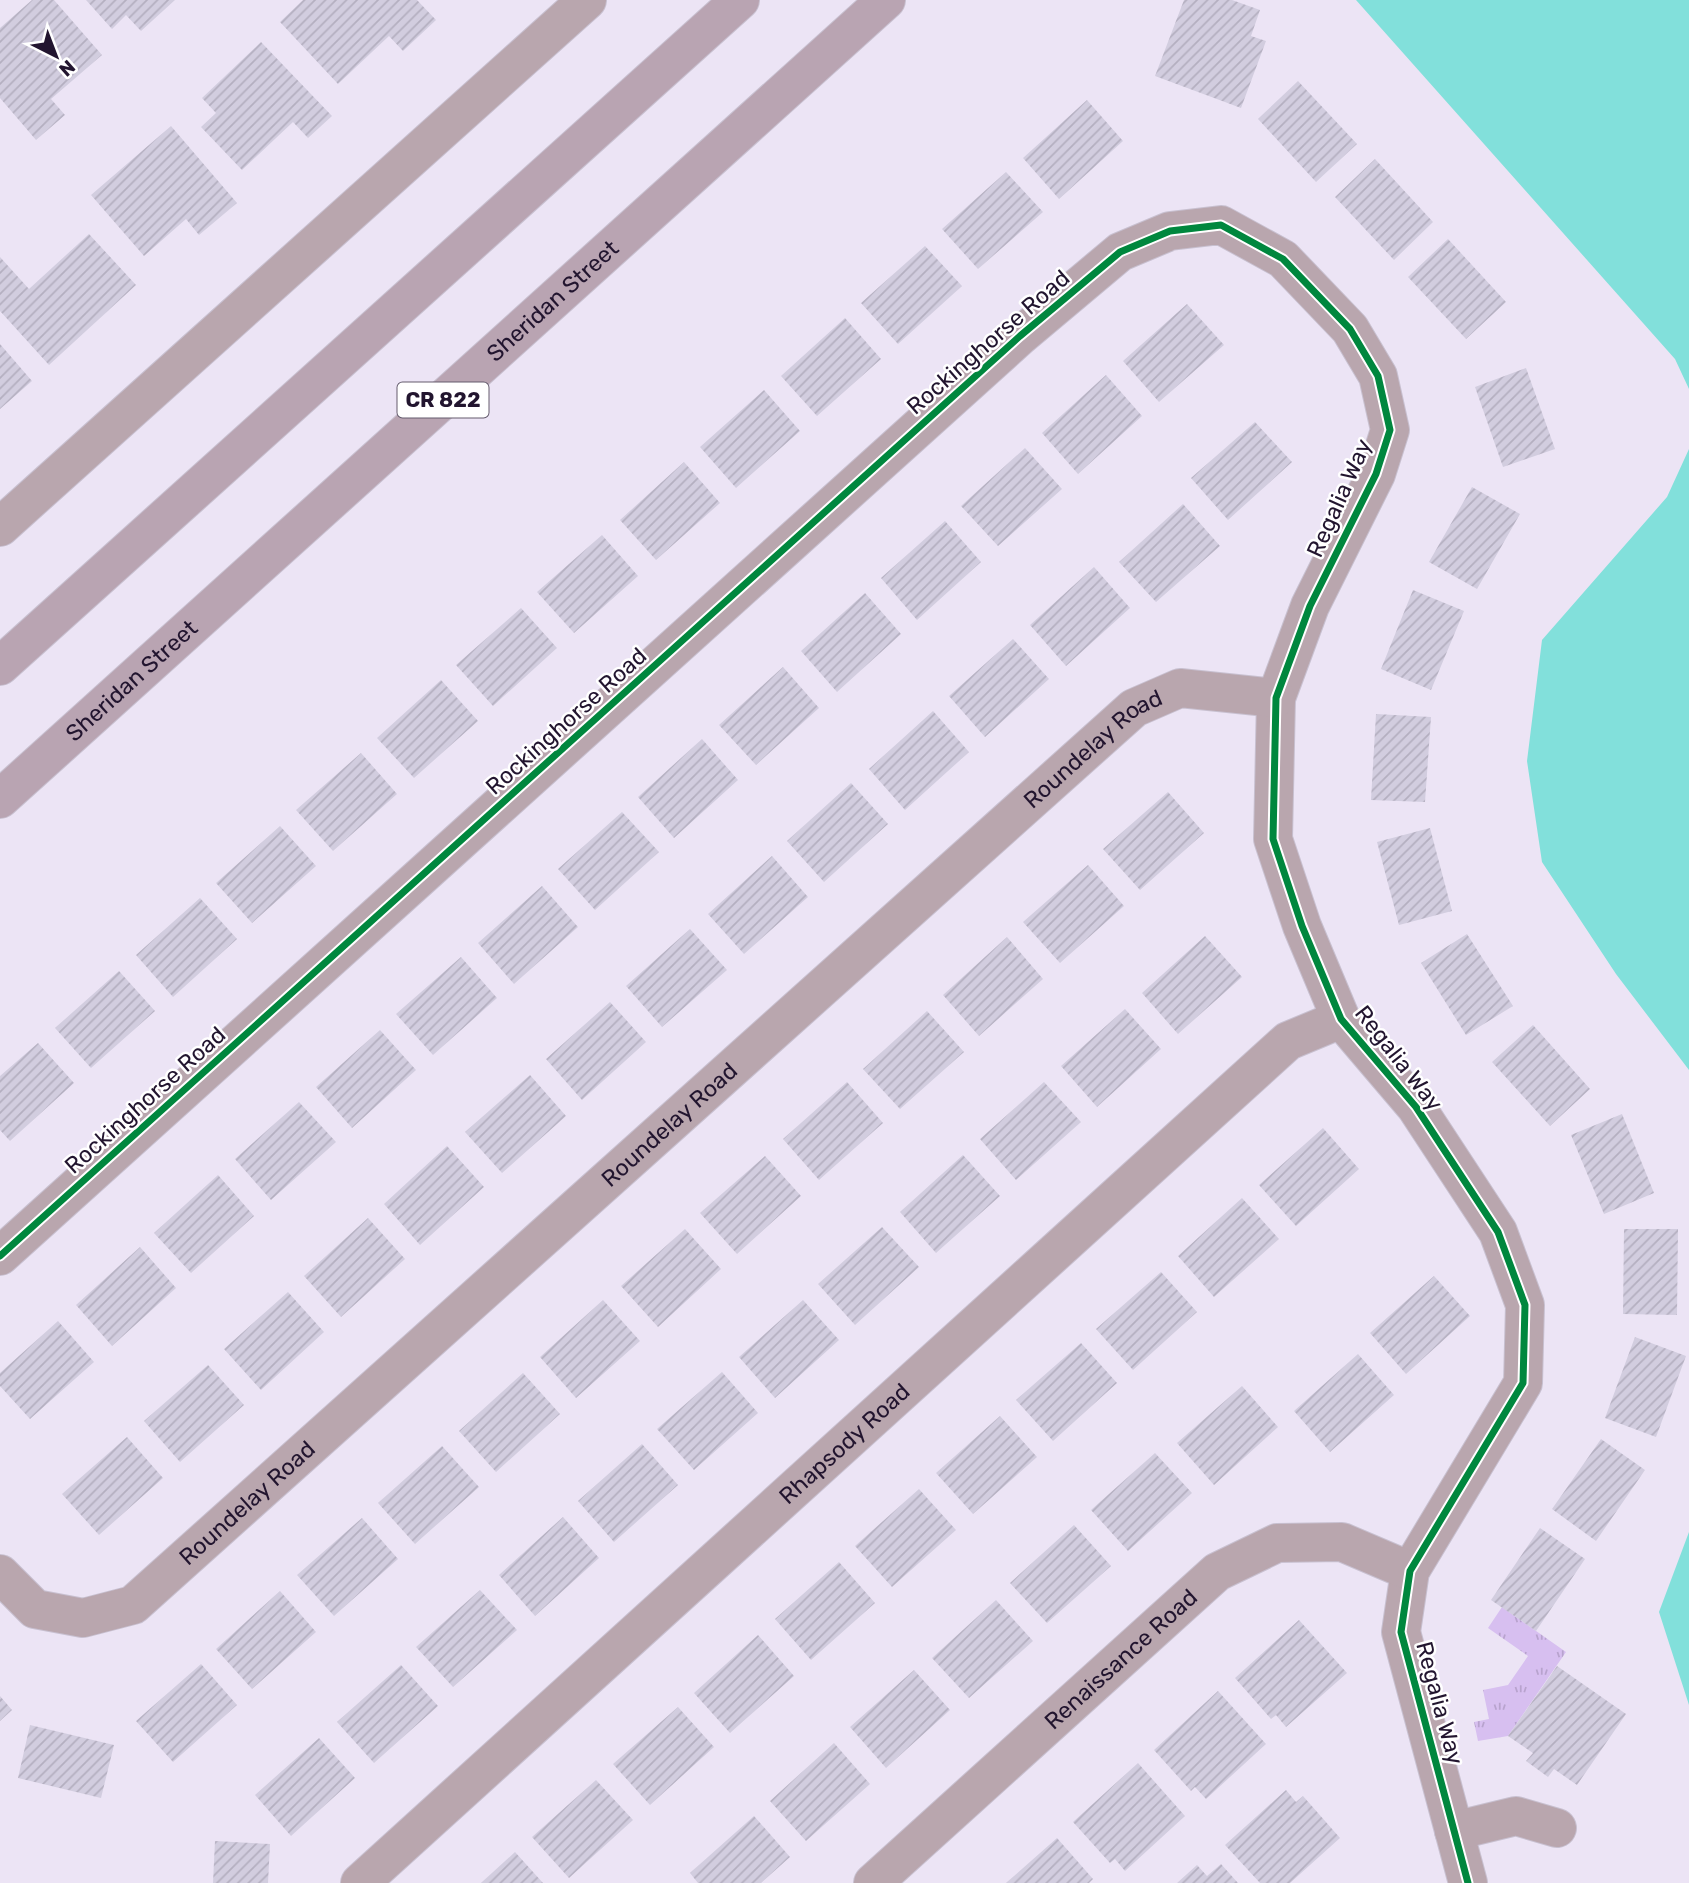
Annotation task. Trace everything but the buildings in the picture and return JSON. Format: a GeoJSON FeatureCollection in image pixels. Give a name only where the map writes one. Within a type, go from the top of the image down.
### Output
{"type":"FeatureCollection","features":[{"type":"Feature","properties":{"kind":"main road"},"geometry":{"type":"LineString","coordinates":[[0,666],[740,0]]}},
{"type":"Feature","properties":{"kind":"main road","name":"Sheridan Street"},"geometry":{"type":"LineString","coordinates":[[0,799],[886,0]]}},
{"type":"Feature","properties":{"kind":"street"},"geometry":{"type":"LineString","coordinates":[[0,527],[587,0]]}},
{"type":"Feature","properties":{"kind":"street","name":"Regalia Way"},"geometry":{"type":"LineString","coordinates":[[1170,231],[1221,225],[1283,259],[1350,329],[1378,376],[1390,430],[1376,474],[1310,606],[1276,698],[1273,839],[1302,926],[1341,1019],[1416,1107],[1498,1231],[1525,1305],[1523,1383],[1410,1571],[1401,1632],[1468,1883]]}},
{"type":"Feature","properties":{"kind":"street","name":"Rockinghorse Road"},"geometry":{"type":"LineString","coordinates":[[0,1256],[1020,336],[1120,252],[1170,231]]}},
{"type":"Feature","properties":{"kind":"street","name":"Roundelay Road"},"geometry":{"type":"LineString","coordinates":[[0,1574],[35,1609],[83,1619],[133,1605],[1134,708],[1180,688],[1276,698]]}},
{"type":"Feature","properties":{"kind":"street","name":"Rhapsody Road"},"geometry":{"type":"LineString","coordinates":[[360,1883],[1288,1041],[1341,1019]]}},
{"type":"Feature","properties":{"kind":"street","name":"Renaissance Road"},"geometry":{"type":"LineString","coordinates":[[873,1883],[1217,1572],[1277,1543],[1342,1542],[1410,1571]]}},
{"type":"Feature","properties":{"kind":"street"},"geometry":{"type":"LineString","coordinates":[[1454,1831],[1516,1816],[1557,1828]]}},
{"type":"Feature","properties":{"kind":"green space"},"geometry":{"type":"Polygon","coordinates":[[[1502,1607],[1566,1652],[1508,1736],[1478,1741],[1474,1722],[1489,1719],[1483,1690],[1508,1685],[1528,1656],[1488,1628],[1502,1607]]]}},
{"type":"Feature","properties":{"kind":"shaded area"},"geometry":{"type":"Polygon","coordinates":[[[1356,0],[1689,0],[1689,389],[1675,359],[1356,0]]]}},
{"type":"Feature","properties":{"kind":"shaded area"},"geometry":{"type":"Polygon","coordinates":[[[1689,449],[1689,1070],[1616,974],[1542,862],[1527,761],[1542,640],[1667,497],[1689,449]]]}},
{"type":"Feature","properties":{"kind":"shaded area"},"geometry":{"type":"Polygon","coordinates":[[[1689,1532],[1689,1705],[1659,1612],[1689,1532]]]}},
{"type":"Feature","properties":{"kind":"cycle path"},"geometry":{"type":"LineString","coordinates":[[0,1256],[1020,336],[1120,252],[1170,231],[1221,225],[1283,259],[1350,329],[1378,376],[1390,430],[1376,474],[1310,606],[1276,698],[1273,839],[1302,926],[1341,1019],[1416,1107],[1498,1232],[1525,1305],[1523,1383],[1410,1571],[1401,1632],[1468,1883]]}}]}
